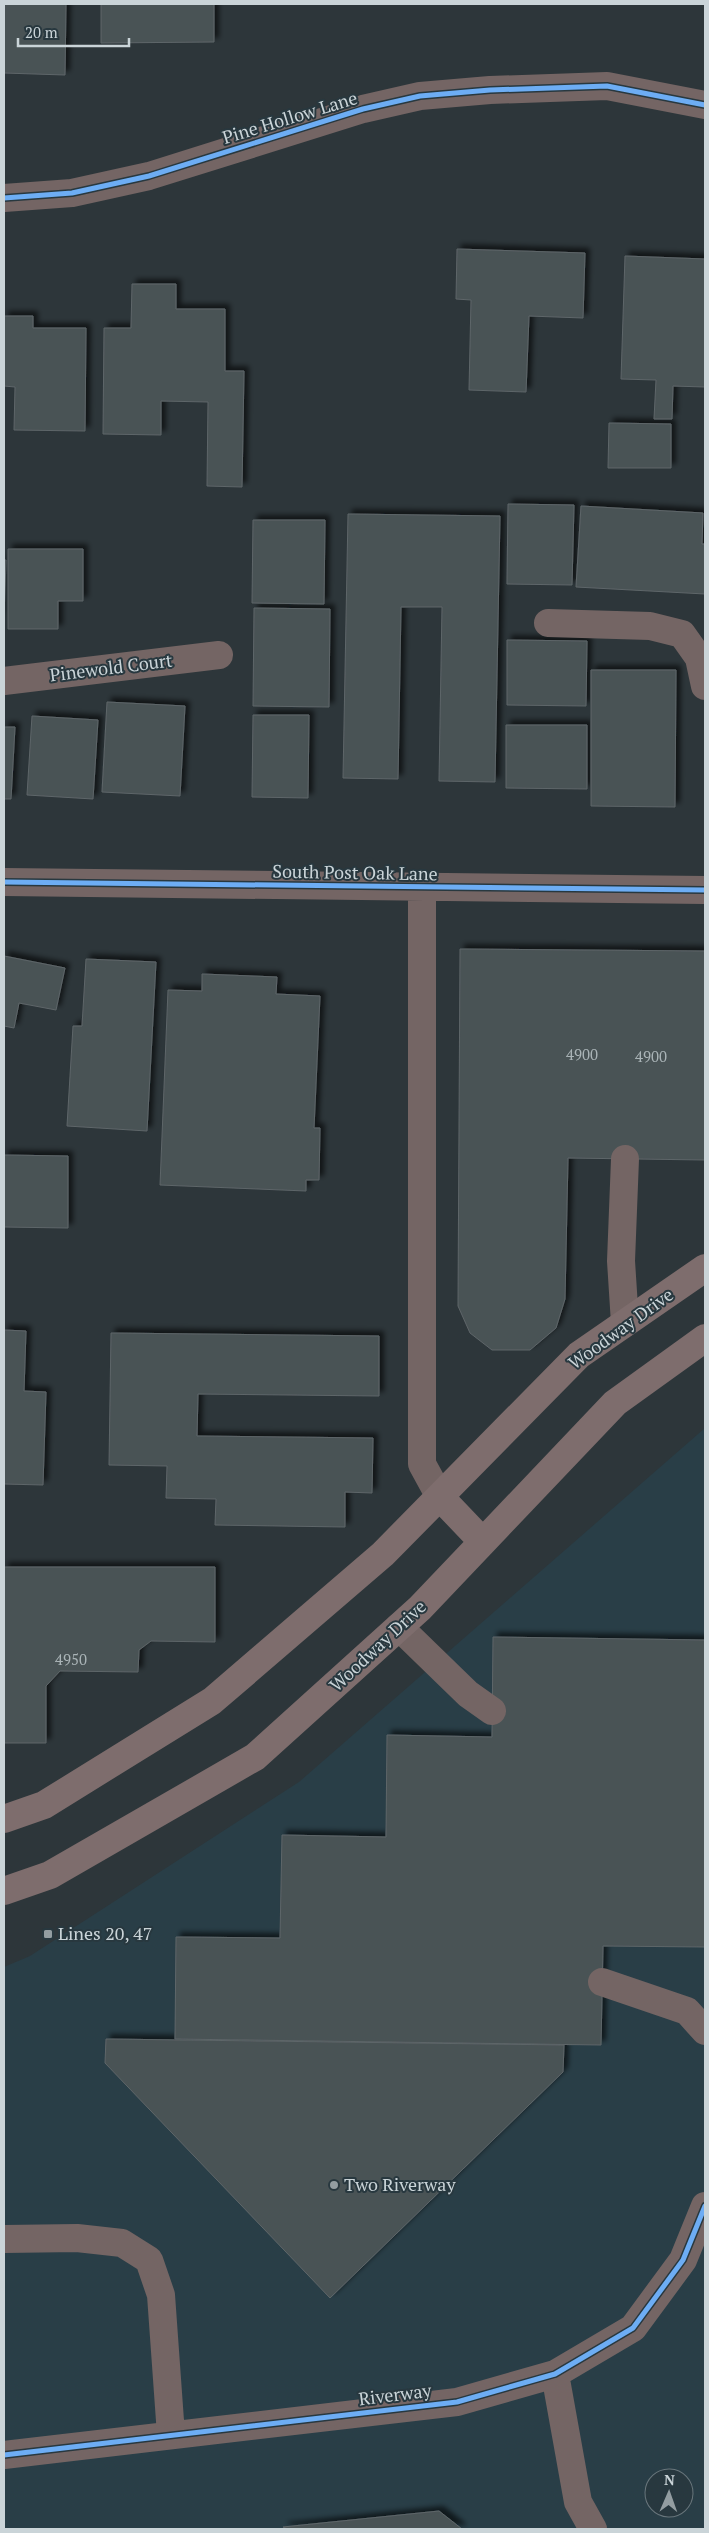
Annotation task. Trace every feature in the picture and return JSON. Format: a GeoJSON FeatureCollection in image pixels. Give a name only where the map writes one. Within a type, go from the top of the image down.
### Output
{"type":"FeatureCollection","features":[{"type":"Feature","properties":{"kind":"main road","name":"Woodway Drive"},"geometry":{"type":"LineString","coordinates":[[4,1819],[44,1805],[212,1701],[383,1554],[579,1355],[705,1268]]}},
{"type":"Feature","properties":{"kind":"main road","name":"Woodway Drive"},"geometry":{"type":"LineString","coordinates":[[4,1891],[50,1875],[255,1758],[399,1627],[483,1542],[614,1403],[705,1338]]}},
{"type":"Feature","properties":{"kind":"main road"},"geometry":{"type":"LineString","coordinates":[[440,1497],[483,1542]]}},
{"type":"Feature","properties":{"kind":"street","name":"Pine Hollow Lane"},"geometry":{"type":"LineString","coordinates":[[4,198],[72,192],[148,176],[364,109],[420,96],[490,90],[606,86],[705,105]]}},
{"type":"Feature","properties":{"kind":"street"},"geometry":{"type":"LineString","coordinates":[[548,623],[650,626],[682,634],[699,658],[705,686]]}},
{"type":"Feature","properties":{"kind":"street","name":"Pinewold Court"},"geometry":{"type":"LineString","coordinates":[[4,681],[219,655]]}},
{"type":"Feature","properties":{"kind":"street","name":"South Post Oak Lane"},"geometry":{"type":"LineString","coordinates":[[4,882],[705,890]]}},
{"type":"Feature","properties":{"kind":"street"},"geometry":{"type":"LineString","coordinates":[[422,887],[422,1464],[440,1497]]}},
{"type":"Feature","properties":{"kind":"street"},"geometry":{"type":"LineString","coordinates":[[625,1159],[621,1261],[625,1323]]}},
{"type":"Feature","properties":{"kind":"street"},"geometry":{"type":"LineString","coordinates":[[399,1627],[468,1694],[492,1711]]}},
{"type":"Feature","properties":{"kind":"street"},"geometry":{"type":"LineString","coordinates":[[602,1982],[687,2011],[705,2031]]}},
{"type":"Feature","properties":{"kind":"street","name":"Riverway"},"geometry":{"type":"LineString","coordinates":[[4,2455],[457,2402],[555,2374],[633,2328],[683,2260],[705,2206]]}},
{"type":"Feature","properties":{"kind":"street"},"geometry":{"type":"LineString","coordinates":[[4,2239],[77,2238],[122,2243],[149,2260],[161,2295],[170,2436]]}},
{"type":"Feature","properties":{"kind":"street"},"geometry":{"type":"LineString","coordinates":[[555,2374],[578,2502],[593,2529]]}},
{"type":"Feature","properties":{"kind":"shaded area"},"geometry":{"type":"Polygon","coordinates":[[[705,1428],[705,2529],[4,2529],[4,1967],[30,1956],[299,1782],[705,1428]]]}},
{"type":"Feature","properties":{"kind":"building"},"geometry":{"type":"Polygon","coordinates":[[[4,4],[66,4],[65,75],[4,73],[4,4]]]}},
{"type":"Feature","properties":{"kind":"building"},"geometry":{"type":"Polygon","coordinates":[[[101,4],[214,4],[214,42],[101,43],[101,4]]]}},
{"type":"Feature","properties":{"kind":"building"},"geometry":{"type":"Polygon","coordinates":[[[457,249],[585,253],[583,318],[529,316],[526,392],[469,390],[471,300],[456,299],[457,249]]]}},
{"type":"Feature","properties":{"kind":"building"},"geometry":{"type":"Polygon","coordinates":[[[625,256],[705,259],[705,387],[673,386],[672,419],[654,419],[656,380],[621,379],[625,256]]]}},
{"type":"Feature","properties":{"kind":"building"},"geometry":{"type":"Polygon","coordinates":[[[132,284],[176,284],[176,309],[225,309],[225,371],[244,371],[242,487],[207,486],[208,402],[161,401],[161,435],[103,434],[104,328],[131,328],[132,284]]]}},
{"type":"Feature","properties":{"kind":"building"},"geometry":{"type":"Polygon","coordinates":[[[4,316],[33,316],[33,328],[86,328],[85,431],[14,430],[15,387],[4,386],[4,316]]]}},
{"type":"Feature","properties":{"kind":"building"},"geometry":{"type":"Polygon","coordinates":[[[609,423],[671,424],[671,468],[608,468],[609,423]]]}},
{"type":"Feature","properties":{"kind":"building"},"geometry":{"type":"Polygon","coordinates":[[[508,504],[574,505],[572,585],[507,584],[508,504]]]}},
{"type":"Feature","properties":{"kind":"building"},"geometry":{"type":"Polygon","coordinates":[[[581,506],[703,513],[702,544],[705,544],[705,594],[576,587],[581,506]]]}},
{"type":"Feature","properties":{"kind":"building"},"geometry":{"type":"Polygon","coordinates":[[[348,514],[500,516],[495,782],[439,781],[442,607],[401,607],[398,779],[343,778],[348,514]]]}},
{"type":"Feature","properties":{"kind":"building"},"geometry":{"type":"Polygon","coordinates":[[[253,520],[325,520],[324,604],[252,603],[253,520]]]}},
{"type":"Feature","properties":{"kind":"building"},"geometry":{"type":"Polygon","coordinates":[[[8,549],[83,549],[83,601],[58,601],[58,629],[8,629],[8,549]]]}},
{"type":"Feature","properties":{"kind":"building"},"geometry":{"type":"Polygon","coordinates":[[[4,560],[6,560],[4,617],[4,560]]]}},
{"type":"Feature","properties":{"kind":"building"},"geometry":{"type":"Polygon","coordinates":[[[254,608],[330,609],[329,707],[253,706],[254,608]]]}},
{"type":"Feature","properties":{"kind":"building"},"geometry":{"type":"Polygon","coordinates":[[[507,640],[587,641],[586,706],[507,705],[507,640]]]}},
{"type":"Feature","properties":{"kind":"building"},"geometry":{"type":"Polygon","coordinates":[[[591,670],[676,670],[675,807],[591,806],[591,670]]]}},
{"type":"Feature","properties":{"kind":"building"},"geometry":{"type":"Polygon","coordinates":[[[107,702],[185,706],[180,796],[102,792],[107,702]]]}},
{"type":"Feature","properties":{"kind":"building"},"geometry":{"type":"Polygon","coordinates":[[[253,715],[309,715],[308,798],[252,797],[253,715]]]}},
{"type":"Feature","properties":{"kind":"building"},"geometry":{"type":"Polygon","coordinates":[[[32,716],[98,720],[93,799],[27,795],[32,716]]]}},
{"type":"Feature","properties":{"kind":"building"},"geometry":{"type":"Polygon","coordinates":[[[506,725],[587,725],[587,789],[506,788],[506,725]]]}},
{"type":"Feature","properties":{"kind":"building"},"geometry":{"type":"Polygon","coordinates":[[[4,727],[15,727],[11,799],[4,799],[4,727]]]}},
{"type":"Feature","properties":{"kind":"building"},"geometry":{"type":"Polygon","coordinates":[[[460,949],[705,951],[705,1160],[568,1158],[565,1299],[556,1328],[530,1350],[492,1350],[470,1333],[458,1306],[460,949]]]}},
{"type":"Feature","properties":{"kind":"building"},"geometry":{"type":"Polygon","coordinates":[[[4,956],[65,968],[56,1010],[19,1003],[14,1028],[4,1026],[4,956]]]}},
{"type":"Feature","properties":{"kind":"building"},"geometry":{"type":"Polygon","coordinates":[[[86,959],[156,962],[147,1131],[67,1126],[73,1026],[82,1026],[86,959]]]}},
{"type":"Feature","properties":{"kind":"building"},"geometry":{"type":"Polygon","coordinates":[[[202,974],[277,977],[276,994],[320,996],[314,1128],[320,1128],[319,1180],[306,1180],[306,1191],[160,1185],[168,990],[202,991],[202,974]]]}},
{"type":"Feature","properties":{"kind":"building"},"geometry":{"type":"Polygon","coordinates":[[[4,1155],[68,1156],[68,1228],[4,1227],[4,1155]]]}},
{"type":"Feature","properties":{"kind":"building"},"geometry":{"type":"Polygon","coordinates":[[[4,1330],[26,1331],[24,1391],[46,1392],[43,1485],[4,1484],[4,1330]]]}},
{"type":"Feature","properties":{"kind":"building"},"geometry":{"type":"Polygon","coordinates":[[[111,1333],[379,1336],[379,1396],[198,1394],[197,1436],[373,1438],[372,1493],[345,1492],[345,1527],[215,1525],[216,1499],[166,1498],[167,1466],[109,1465],[111,1333]]]}},
{"type":"Feature","properties":{"kind":"building"},"geometry":{"type":"Polygon","coordinates":[[[4,1567],[215,1567],[215,1642],[151,1641],[139,1650],[138,1672],[60,1671],[46,1686],[46,1743],[4,1743],[4,1567]]]}},
{"type":"Feature","properties":{"kind":"building"},"geometry":{"type":"Polygon","coordinates":[[[493,1637],[705,1640],[705,1947],[603,1946],[601,2045],[175,2039],[176,1937],[280,1938],[282,1835],[386,1837],[387,1735],[492,1737],[493,1637]]]}},
{"type":"Feature","properties":{"kind":"building","name":"Two Riverway"},"geometry":{"type":"Polygon","coordinates":[[[106,2039],[564,2045],[563,2072],[330,2298],[105,2063],[106,2039]]]}},
{"type":"Feature","properties":{"kind":"building"},"geometry":{"type":"Polygon","coordinates":[[[439,2511],[462,2529],[287,2529],[283,2527],[439,2511]]]}},
{"type":"Feature","properties":{"kind":"cycle path"},"geometry":{"type":"LineString","coordinates":[[4,198],[72,193],[149,176],[363,109],[420,96],[490,90],[607,86],[705,105]]}},
{"type":"Feature","properties":{"kind":"cycle path"},"geometry":{"type":"LineString","coordinates":[[4,882],[705,890]]}},
{"type":"Feature","properties":{"kind":"cycle path"},"geometry":{"type":"LineString","coordinates":[[4,2455],[457,2402],[555,2374],[633,2328],[683,2260],[705,2206]]}},
{"type":"Feature","properties":{"kind":"place","name":"Lines 20, 47"},"geometry":{"type":"Point","coordinates":[48,1934]}},
{"type":"Feature","properties":{"kind":"place","name":"Two Riverway"},"geometry":{"type":"Point","coordinates":[334,2185]}}]}
